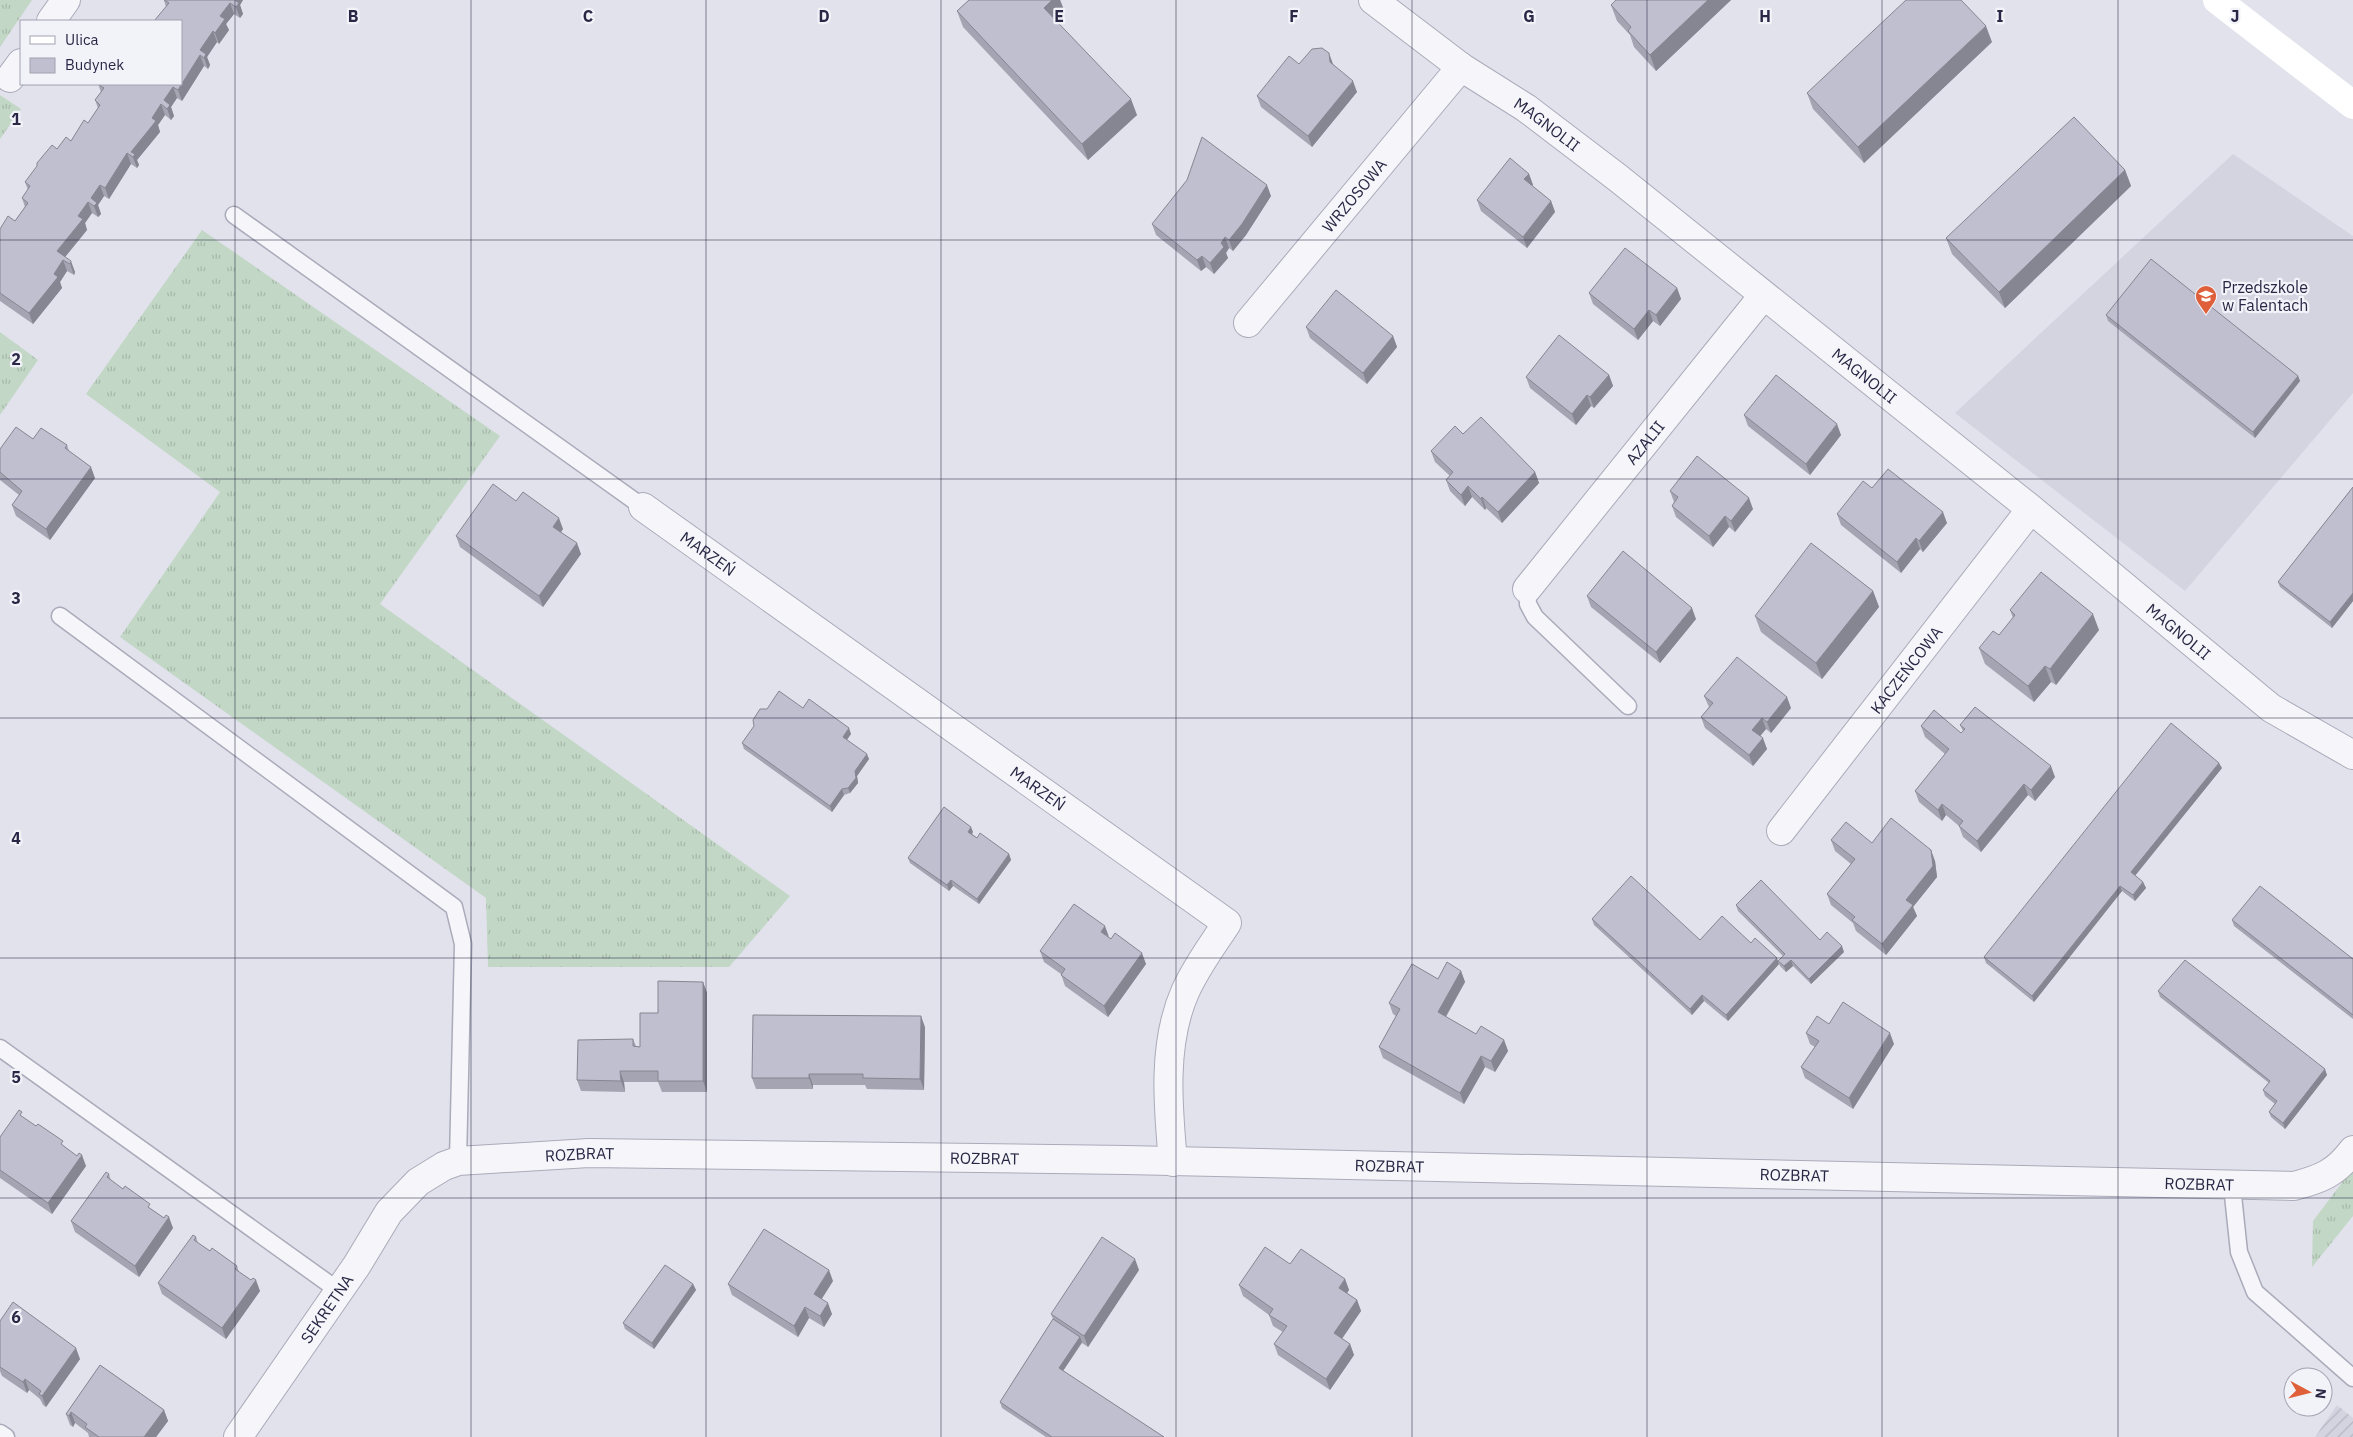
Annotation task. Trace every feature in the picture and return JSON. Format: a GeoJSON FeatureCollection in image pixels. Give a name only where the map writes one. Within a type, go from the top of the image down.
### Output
{"type":"FeatureCollection","features":[{"type":"Feature","properties":{"kind":"street"},"geometry":{"type":"LineString","coordinates":[[52,20],[66,0]]}},
{"type":"Feature","properties":{"kind":"street","name":"MAGNOLII"},"geometry":{"type":"LineString","coordinates":[[1373,0],[1461,67],[1526,108],[1618,178],[2031,509],[2271,708],[2353,755]]}},
{"type":"Feature","properties":{"kind":"street"},"geometry":{"type":"LineString","coordinates":[[2217,0],[2353,105]]}},
{"type":"Feature","properties":{"kind":"street","name":"WRZOSOWA"},"geometry":{"type":"LineString","coordinates":[[1248,323],[1461,67]]}},
{"type":"Feature","properties":{"kind":"street","name":"AZALII"},"geometry":{"type":"LineString","coordinates":[[1528,590],[1763,296]]}},
{"type":"Feature","properties":{"kind":"street","name":"MARZEŃ"},"geometry":{"type":"LineString","coordinates":[[643,507],[1227,923],[1196,970],[1176,1018],[1170,1073],[1173,1162]]}},
{"type":"Feature","properties":{"kind":"street","name":"KACZEŃCOWA"},"geometry":{"type":"LineString","coordinates":[[1780,831],[2031,509]]}},
{"type":"Feature","properties":{"kind":"street","name":"ROZBRAT"},"geometry":{"type":"LineString","coordinates":[[418,1182],[444,1166],[458,1161],[589,1153],[1126,1160],[2294,1186],[2323,1179],[2346,1160],[2353,1150]]}},
{"type":"Feature","properties":{"kind":"street","name":"SEKRETNA"},"geometry":{"type":"LineString","coordinates":[[238,1437],[339,1291],[389,1212],[418,1182]]}},
{"type":"Feature","properties":{"kind":"lane"},"geometry":{"type":"LineString","coordinates":[[234,215],[643,507]]}},
{"type":"Feature","properties":{"kind":"lane"},"geometry":{"type":"LineString","coordinates":[[1528,590],[1528,604],[1536,617],[1628,706]]}},
{"type":"Feature","properties":{"kind":"lane"},"geometry":{"type":"LineString","coordinates":[[60,616],[454,907],[463,944],[458,1161]]}},
{"type":"Feature","properties":{"kind":"lane"},"geometry":{"type":"LineString","coordinates":[[0,1048],[339,1291]]}},
{"type":"Feature","properties":{"kind":"lane"},"geometry":{"type":"LineString","coordinates":[[2232,1186],[2239,1252],[2254,1292],[2353,1378]]}},
{"type":"Feature","properties":{"kind":"lane"},"geometry":{"type":"LineString","coordinates":[[0,1433],[6,1437]]}},
{"type":"Feature","properties":{"kind":"shaded area","name":"Przedszkole w Falentach"},"geometry":{"type":"Polygon","coordinates":[[[2233,154],[2353,236],[2353,393],[2185,591],[1955,413],[2233,154]]]}},
{"type":"Feature","properties":{"kind":"shaded area"},"geometry":{"type":"Polygon","coordinates":[[[2337,1405],[2353,1418],[2353,1437],[2315,1437],[2329,1417],[2333,1417],[2333,1411],[2337,1405]]]}},
{"type":"Feature","properties":{"kind":"green space"},"geometry":{"type":"Polygon","coordinates":[[[0,0],[32,0],[0,47],[0,0]]]}},
{"type":"Feature","properties":{"kind":"green space"},"geometry":{"type":"Polygon","coordinates":[[[0,95],[21,109],[0,139],[0,95]]]}},
{"type":"Feature","properties":{"kind":"green space"},"geometry":{"type":"Polygon","coordinates":[[[202,230],[500,436],[380,604],[790,896],[729,967],[488,967],[486,898],[120,637],[220,492],[86,394],[202,230]]]}},
{"type":"Feature","properties":{"kind":"green space"},"geometry":{"type":"Polygon","coordinates":[[[0,332],[38,360],[0,415],[0,332]]]}},
{"type":"Feature","properties":{"kind":"green space"},"geometry":{"type":"Polygon","coordinates":[[[2353,1168],[2353,1216],[2312,1267],[2313,1221],[2353,1168]]]}},
{"type":"Feature","properties":{"kind":"building"},"geometry":{"type":"Polygon","coordinates":[[[164,0],[235,0],[239,3],[236,7],[230,3],[220,16],[225,19],[215,33],[213,31],[200,50],[206,54],[204,58],[200,55],[182,84],[182,20],[155,20],[169,3],[164,0]]]}},
{"type":"Feature","properties":{"kind":"building"},"geometry":{"type":"Polygon","coordinates":[[[969,0],[1052,0],[1044,8],[1131,99],[1082,144],[957,11],[969,0]]]}},
{"type":"Feature","properties":{"kind":"building"},"geometry":{"type":"Polygon","coordinates":[[[1616,0],[1708,0],[1650,55],[1628,31],[1631,27],[1611,5],[1616,0]]]}},
{"type":"Feature","properties":{"kind":"building"},"geometry":{"type":"Polygon","coordinates":[[[1906,0],[1961,0],[1986,26],[1858,147],[1807,93],[1906,0]]]}},
{"type":"Feature","properties":{"kind":"building"},"geometry":{"type":"Polygon","coordinates":[[[1322,48],[1329,53],[1330,62],[1353,81],[1308,136],[1257,96],[1289,56],[1299,64],[1312,49],[1322,48]]]}},
{"type":"Feature","properties":{"kind":"building"},"geometry":{"type":"Polygon","coordinates":[[[100,85],[181,85],[178,90],[173,87],[164,100],[170,105],[167,109],[161,104],[152,118],[156,121],[131,152],[135,154],[133,157],[127,153],[105,188],[100,185],[91,198],[97,203],[94,206],[88,202],[78,216],[83,219],[57,251],[71,261],[70,264],[63,260],[54,274],[58,277],[29,313],[0,293],[0,229],[8,216],[15,221],[28,203],[22,198],[30,186],[25,182],[37,166],[37,163],[52,145],[57,149],[66,137],[71,141],[84,120],[88,123],[100,105],[95,100],[104,88],[100,85]]]}},
{"type":"Feature","properties":{"kind":"building"},"geometry":{"type":"Polygon","coordinates":[[[2074,117],[2125,170],[1999,292],[1946,238],[2074,117]]]}},
{"type":"Feature","properties":{"kind":"building"},"geometry":{"type":"Polygon","coordinates":[[[1202,137],[1267,185],[1242,224],[1229,240],[1225,237],[1221,243],[1224,247],[1210,263],[1202,256],[1197,260],[1152,224],[1187,180],[1202,137]]]}},
{"type":"Feature","properties":{"kind":"building"},"geometry":{"type":"Polygon","coordinates":[[[1510,158],[1529,174],[1524,179],[1551,201],[1523,237],[1477,200],[1510,158]]]}},
{"type":"Feature","properties":{"kind":"building"},"geometry":{"type":"Polygon","coordinates":[[[1625,248],[1677,288],[1656,315],[1649,310],[1634,329],[1589,293],[1625,248]]]}},
{"type":"Feature","properties":{"kind":"building"},"geometry":{"type":"Polygon","coordinates":[[[2151,259],[2298,376],[2253,432],[2106,315],[2151,259]]]}},
{"type":"Feature","properties":{"kind":"building"},"geometry":{"type":"Polygon","coordinates":[[[1336,290],[1393,336],[1363,373],[1306,327],[1336,290]]]}},
{"type":"Feature","properties":{"kind":"building"},"geometry":{"type":"Polygon","coordinates":[[[1559,335],[1609,375],[1590,397],[1587,395],[1572,414],[1526,377],[1559,335]]]}},
{"type":"Feature","properties":{"kind":"building"},"geometry":{"type":"Polygon","coordinates":[[[1776,375],[1837,424],[1806,464],[1744,415],[1776,375]]]}},
{"type":"Feature","properties":{"kind":"building"},"geometry":{"type":"Polygon","coordinates":[[[1481,417],[1535,472],[1498,512],[1468,486],[1461,495],[1446,480],[1453,472],[1431,451],[1455,426],[1463,434],[1481,417]]]}},
{"type":"Feature","properties":{"kind":"building"},"geometry":{"type":"Polygon","coordinates":[[[16,427],[33,439],[41,428],[67,445],[65,448],[91,467],[46,529],[12,505],[22,491],[0,472],[0,449],[16,427]]]}},
{"type":"Feature","properties":{"kind":"building"},"geometry":{"type":"Polygon","coordinates":[[[1697,456],[1749,498],[1731,521],[1725,516],[1709,536],[1672,506],[1678,497],[1670,491],[1697,456]]]}},
{"type":"Feature","properties":{"kind":"building"},"geometry":{"type":"Polygon","coordinates":[[[1888,469],[1943,512],[1919,541],[1916,538],[1897,562],[1837,514],[1863,481],[1872,488],[1888,469]]]}},
{"type":"Feature","properties":{"kind":"building"},"geometry":{"type":"Polygon","coordinates":[[[493,484],[516,501],[523,492],[559,518],[553,527],[577,543],[539,596],[456,536],[493,484]]]}},
{"type":"Feature","properties":{"kind":"building"},"geometry":{"type":"Polygon","coordinates":[[[2353,487],[2353,593],[2330,622],[2278,582],[2353,487]]]}},
{"type":"Feature","properties":{"kind":"building"},"geometry":{"type":"Polygon","coordinates":[[[1811,543],[1873,591],[1816,663],[1755,616],[1811,543]]]}},
{"type":"Feature","properties":{"kind":"building"},"geometry":{"type":"Polygon","coordinates":[[[1623,551],[1692,608],[1656,652],[1587,596],[1623,551]]]}},
{"type":"Feature","properties":{"kind":"building"},"geometry":{"type":"Polygon","coordinates":[[[2041,572],[2093,614],[2050,669],[2045,666],[2028,686],[1979,648],[1993,631],[1999,635],[2015,615],[2010,610],[2041,572]]]}},
{"type":"Feature","properties":{"kind":"building"},"geometry":{"type":"Polygon","coordinates":[[[1737,657],[1787,697],[1767,722],[1762,718],[1752,730],[1763,738],[1749,755],[1701,717],[1713,703],[1704,696],[1737,657]]]}},
{"type":"Feature","properties":{"kind":"building"},"geometry":{"type":"Polygon","coordinates":[[[779,691],[803,708],[809,699],[849,728],[843,737],[867,754],[855,771],[856,778],[848,788],[842,789],[830,806],[742,743],[754,726],[753,720],[760,709],[767,709],[779,691]]]}},
{"type":"Feature","properties":{"kind":"building"},"geometry":{"type":"Polygon","coordinates":[[[1975,707],[2051,766],[2031,790],[2024,784],[1977,841],[1959,826],[1963,821],[1942,804],[1938,810],[1915,791],[1949,749],[1921,726],[1934,710],[1961,733],[1965,729],[1960,725],[1975,707]]]}},
{"type":"Feature","properties":{"kind":"building"},"geometry":{"type":"Polygon","coordinates":[[[2171,723],[2219,763],[2131,872],[2143,882],[2133,895],[2120,886],[2032,996],[1984,957],[2171,723]]]}},
{"type":"Feature","properties":{"kind":"building"},"geometry":{"type":"Polygon","coordinates":[[[944,807],[971,827],[968,832],[977,838],[980,833],[1009,854],[977,899],[951,880],[947,885],[908,858],[944,807]]]}},
{"type":"Feature","properties":{"kind":"building"},"geometry":{"type":"Polygon","coordinates":[[[1891,818],[1931,850],[1933,866],[1906,900],[1913,905],[1882,944],[1852,920],[1855,917],[1827,894],[1855,859],[1831,840],[1846,822],[1872,843],[1891,818]]]}},
{"type":"Feature","properties":{"kind":"building"},"geometry":{"type":"Polygon","coordinates":[[[1631,876],[1700,940],[1722,916],[1751,943],[1755,938],[1777,958],[1726,1015],[1702,995],[1690,1009],[1592,919],[1631,876]]]}},
{"type":"Feature","properties":{"kind":"building"},"geometry":{"type":"Polygon","coordinates":[[[1761,880],[1820,940],[1827,932],[1842,946],[1809,979],[1791,960],[1784,966],[1778,961],[1785,954],[1736,905],[1761,880]]]}},
{"type":"Feature","properties":{"kind":"building"},"geometry":{"type":"Polygon","coordinates":[[[2260,886],[2353,959],[2353,1015],[2232,920],[2260,886]]]}},
{"type":"Feature","properties":{"kind":"building"},"geometry":{"type":"Polygon","coordinates":[[[1074,904],[1105,926],[1101,932],[1111,939],[1115,933],[1142,953],[1104,1006],[1061,975],[1065,969],[1040,951],[1074,904]]]}},
{"type":"Feature","properties":{"kind":"building"},"geometry":{"type":"Polygon","coordinates":[[[2185,960],[2325,1069],[2283,1123],[2269,1112],[2277,1101],[2263,1090],[2270,1081],[2158,991],[2185,960]]]}},
{"type":"Feature","properties":{"kind":"building"},"geometry":{"type":"Polygon","coordinates":[[[1447,962],[1461,971],[1438,1012],[1476,1034],[1481,1026],[1504,1040],[1491,1061],[1481,1056],[1460,1093],[1379,1047],[1400,1009],[1389,1003],[1412,964],[1438,979],[1447,962]]]}},
{"type":"Feature","properties":{"kind":"building"},"geometry":{"type":"Polygon","coordinates":[[[658,981],[703,982],[703,1081],[658,1081],[658,1071],[620,1071],[621,1081],[577,1080],[578,1040],[633,1039],[633,1046],[640,1047],[640,1013],[658,1013],[658,981]]]}},
{"type":"Feature","properties":{"kind":"building"},"geometry":{"type":"Polygon","coordinates":[[[1843,1002],[1890,1033],[1849,1098],[1801,1067],[1819,1041],[1806,1033],[1817,1016],[1829,1024],[1843,1002]]]}},
{"type":"Feature","properties":{"kind":"building"},"geometry":{"type":"Polygon","coordinates":[[[753,1015],[921,1016],[920,1079],[863,1078],[863,1074],[809,1074],[809,1078],[752,1078],[753,1015]]]}},
{"type":"Feature","properties":{"kind":"building"},"geometry":{"type":"Polygon","coordinates":[[[19,1110],[22,1112],[20,1115],[36,1126],[38,1124],[63,1141],[61,1144],[77,1156],[79,1153],[82,1155],[48,1203],[0,1170],[0,1137],[19,1110]]]}},
{"type":"Feature","properties":{"kind":"building"},"geometry":{"type":"Polygon","coordinates":[[[106,1172],[109,1174],[107,1177],[123,1189],[125,1186],[150,1204],[148,1207],[164,1218],[166,1215],[169,1217],[135,1266],[71,1221],[106,1172]]]}},
{"type":"Feature","properties":{"kind":"building"},"geometry":{"type":"Polygon","coordinates":[[[764,1229],[829,1270],[814,1294],[828,1303],[820,1316],[805,1307],[794,1326],[728,1284],[764,1229]]]}},
{"type":"Feature","properties":{"kind":"building"},"geometry":{"type":"Polygon","coordinates":[[[193,1235],[196,1237],[194,1240],[210,1251],[212,1248],[237,1266],[235,1269],[251,1280],[253,1278],[256,1280],[222,1328],[158,1283],[193,1235]]]}},
{"type":"Feature","properties":{"kind":"building"},"geometry":{"type":"Polygon","coordinates":[[[1102,1237],[1135,1259],[1084,1336],[1051,1314],[1102,1237]]]}},
{"type":"Feature","properties":{"kind":"building"},"geometry":{"type":"Polygon","coordinates":[[[1265,1247],[1290,1264],[1301,1249],[1345,1279],[1339,1288],[1357,1300],[1334,1333],[1350,1344],[1326,1379],[1274,1344],[1287,1326],[1269,1315],[1273,1309],[1239,1285],[1265,1247]]]}},
{"type":"Feature","properties":{"kind":"building"},"geometry":{"type":"Polygon","coordinates":[[[665,1265],[693,1284],[652,1343],[623,1323],[665,1265]]]}},
{"type":"Feature","properties":{"kind":"building"},"geometry":{"type":"Polygon","coordinates":[[[13,1302],[76,1348],[42,1396],[39,1394],[41,1391],[25,1379],[23,1382],[0,1367],[0,1321],[13,1302]]]}},
{"type":"Feature","properties":{"kind":"building"},"geometry":{"type":"Polygon","coordinates":[[[1053,1319],[1080,1337],[1059,1368],[1164,1437],[1052,1437],[1000,1402],[1053,1319]]]}},
{"type":"Feature","properties":{"kind":"building"},"geometry":{"type":"Polygon","coordinates":[[[100,1365],[164,1410],[144,1437],[99,1437],[85,1427],[87,1424],[71,1412],[69,1416],[66,1414],[100,1365]]]}},
{"type":"Feature","properties":{"kind":"place","name":"Przedszkole w Falentach"},"geometry":{"type":"Point","coordinates":[2206,315]}}]}
